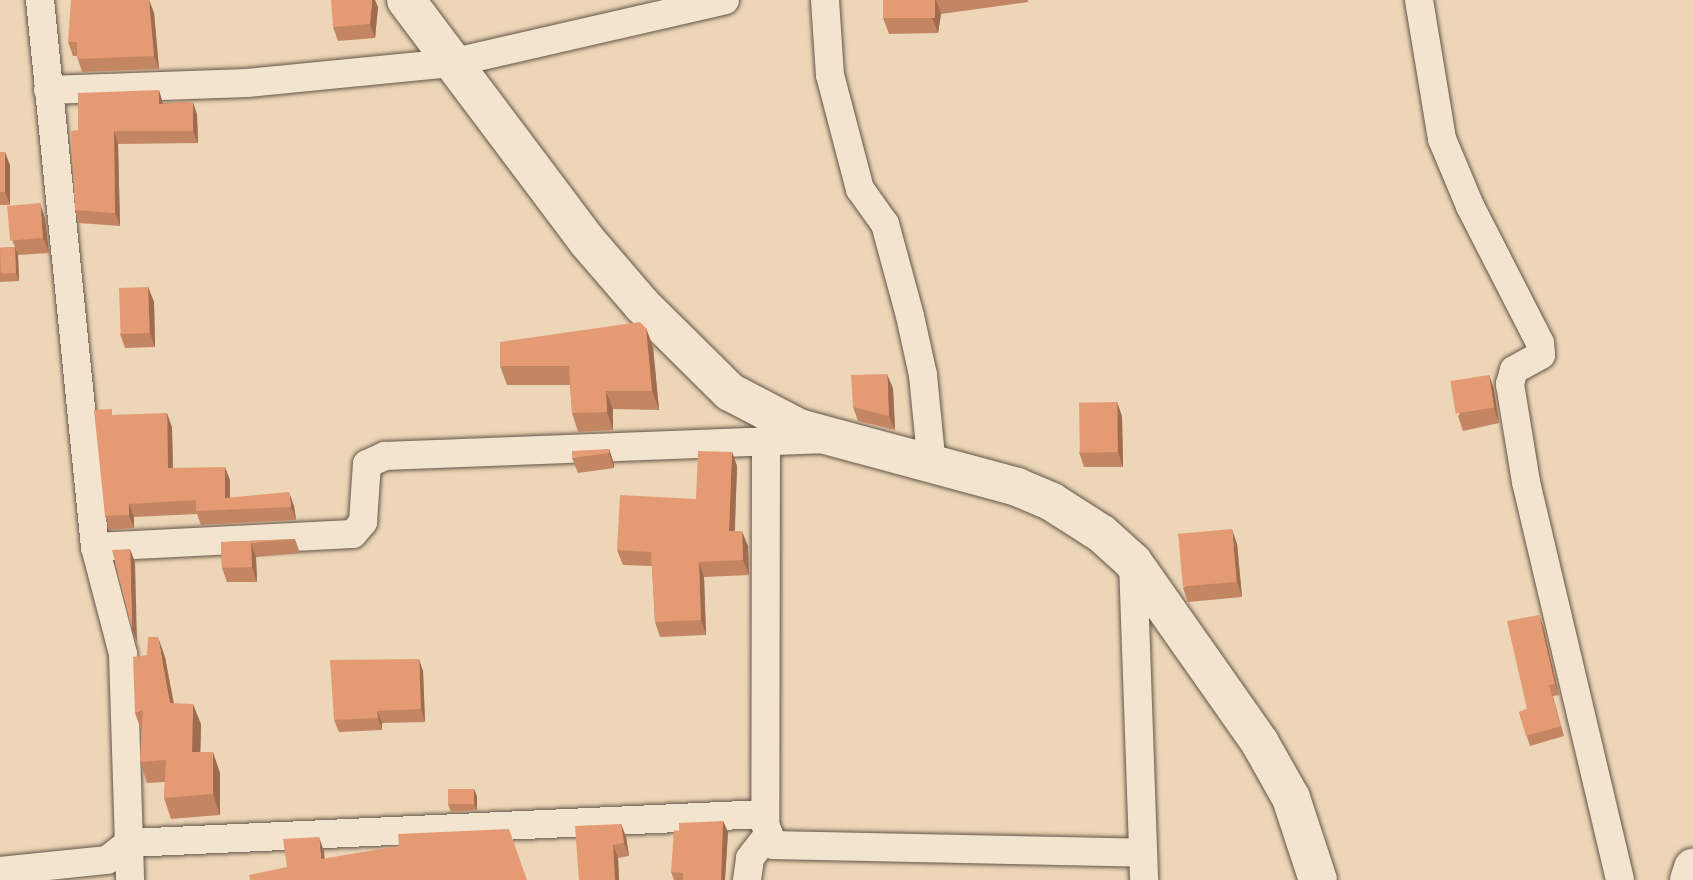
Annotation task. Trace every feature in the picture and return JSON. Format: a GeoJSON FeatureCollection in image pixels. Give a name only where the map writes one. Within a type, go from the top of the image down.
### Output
{"type":"FeatureCollection","features":[{"type":"Feature","properties":{"kind":"street"},"geometry":{"type":"LineString","coordinates":[[40,0],[96,547],[123,654],[130,880]]}},
{"type":"Feature","properties":{"kind":"street"},"geometry":{"type":"LineString","coordinates":[[406,0],[587,241],[680,344],[753,407],[835,439],[1017,487],[1052,502],[1102,534],[1133,562],[1265,752],[1304,829],[1318,880]]}},
{"type":"Feature","properties":{"kind":"street"},"geometry":{"type":"LineString","coordinates":[[48,90],[247,83],[452,63],[725,0]]}},
{"type":"Feature","properties":{"kind":"street"},"geometry":{"type":"LineString","coordinates":[[825,0],[830,75],[860,189],[886,225],[910,316],[923,375],[932,466]]}},
{"type":"Feature","properties":{"kind":"street"},"geometry":{"type":"LineString","coordinates":[[1419,0],[1443,139],[1470,206],[1540,343],[1541,355],[1514,370],[1510,384],[1526,482],[1620,880]]}},
{"type":"Feature","properties":{"kind":"street"},"geometry":{"type":"LineString","coordinates":[[96,547],[353,534],[363,522],[366,464],[385,456],[835,439]]}},
{"type":"Feature","properties":{"kind":"street"},"geometry":{"type":"LineString","coordinates":[[766,441],[766,825],[773,845],[785,848],[1143,867],[1133,562]]}},
{"type":"Feature","properties":{"kind":"street"},"geometry":{"type":"LineString","coordinates":[[0,871],[107,860],[129,843],[766,825]]}},
{"type":"Feature","properties":{"kind":"street"},"geometry":{"type":"LineString","coordinates":[[747,880],[750,858],[766,825]]}},
{"type":"Feature","properties":{"kind":"street"},"geometry":{"type":"LineString","coordinates":[[1689,880],[1693,868]]}},
{"type":"Feature","properties":{"kind":"building"},"geometry":{"type":"Polygon","coordinates":[[[71,0],[149,0],[154,56],[77,59],[77,42],[68,42],[71,0]]]}},
{"type":"Feature","properties":{"kind":"building"},"geometry":{"type":"Polygon","coordinates":[[[331,0],[372,0],[370,24],[333,27],[331,0]]]}},
{"type":"Feature","properties":{"kind":"building"},"geometry":{"type":"Polygon","coordinates":[[[883,0],[935,0],[935,18],[883,18],[883,0]]]}},
{"type":"Feature","properties":{"kind":"building"},"geometry":{"type":"Polygon","coordinates":[[[159,90],[159,104],[193,102],[193,131],[114,131],[115,213],[75,210],[71,131],[78,130],[78,93],[159,90]]]}},
{"type":"Feature","properties":{"kind":"building"},"geometry":{"type":"Polygon","coordinates":[[[0,152],[5,152],[5,192],[0,192],[0,152]]]}},
{"type":"Feature","properties":{"kind":"building"},"geometry":{"type":"Polygon","coordinates":[[[40,203],[43,238],[10,241],[7,206],[40,203]]]}},
{"type":"Feature","properties":{"kind":"building"},"geometry":{"type":"Polygon","coordinates":[[[15,247],[16,273],[1,274],[0,248],[15,247]]]}},
{"type":"Feature","properties":{"kind":"building"},"geometry":{"type":"Polygon","coordinates":[[[148,287],[150,333],[121,334],[119,288],[148,287]]]}},
{"type":"Feature","properties":{"kind":"building"},"geometry":{"type":"Polygon","coordinates":[[[640,322],[646,328],[652,391],[606,391],[607,412],[572,413],[569,366],[500,366],[500,342],[640,322]]]}},
{"type":"Feature","properties":{"kind":"building"},"geometry":{"type":"Polygon","coordinates":[[[887,374],[889,416],[853,407],[851,375],[887,374]]]}},
{"type":"Feature","properties":{"kind":"building"},"geometry":{"type":"Polygon","coordinates":[[[1489,375],[1494,408],[1456,414],[1450,381],[1489,375]]]}},
{"type":"Feature","properties":{"kind":"building"},"geometry":{"type":"Polygon","coordinates":[[[1117,402],[1118,452],[1080,453],[1079,403],[1117,402]]]}},
{"type":"Feature","properties":{"kind":"building"},"geometry":{"type":"Polygon","coordinates":[[[112,409],[112,415],[167,413],[168,468],[225,467],[225,498],[289,492],[291,507],[196,511],[196,500],[129,504],[129,515],[105,516],[94,410],[112,409]]]}},
{"type":"Feature","properties":{"kind":"building"},"geometry":{"type":"Polygon","coordinates":[[[609,449],[609,453],[572,458],[572,451],[609,449]]]}},
{"type":"Feature","properties":{"kind":"building"},"geometry":{"type":"Polygon","coordinates":[[[698,451],[732,452],[729,531],[742,531],[743,560],[699,562],[701,620],[655,622],[651,552],[617,550],[620,495],[696,499],[698,451]]]}},
{"type":"Feature","properties":{"kind":"building"},"geometry":{"type":"Polygon","coordinates":[[[1232,529],[1237,582],[1183,587],[1178,534],[1232,529]]]}},
{"type":"Feature","properties":{"kind":"building"},"geometry":{"type":"Polygon","coordinates":[[[295,539],[251,543],[252,567],[222,568],[221,542],[295,539]]]}},
{"type":"Feature","properties":{"kind":"building"},"geometry":{"type":"Polygon","coordinates":[[[130,549],[132,629],[112,550],[130,549]]]}},
{"type":"Feature","properties":{"kind":"building"},"geometry":{"type":"Polygon","coordinates":[[[1539,615],[1555,684],[1549,685],[1561,726],[1526,736],[1519,712],[1527,709],[1507,621],[1539,615]]]}},
{"type":"Feature","properties":{"kind":"building"},"geometry":{"type":"Polygon","coordinates":[[[148,637],[158,637],[170,703],[193,704],[192,752],[213,752],[213,794],[164,798],[166,760],[140,762],[143,710],[135,713],[133,657],[147,655],[148,637]]]}},
{"type":"Feature","properties":{"kind":"building"},"geometry":{"type":"Polygon","coordinates":[[[419,659],[421,709],[377,711],[378,718],[334,720],[330,660],[419,659]]]}},
{"type":"Feature","properties":{"kind":"building"},"geometry":{"type":"Polygon","coordinates":[[[448,789],[474,789],[474,804],[448,804],[448,789]]]}},
{"type":"Feature","properties":{"kind":"building"},"geometry":{"type":"Polygon","coordinates":[[[723,821],[721,880],[683,880],[683,873],[671,872],[674,830],[679,831],[679,823],[723,821]]]}},
{"type":"Feature","properties":{"kind":"building"},"geometry":{"type":"Polygon","coordinates":[[[621,824],[624,843],[613,845],[615,880],[579,880],[575,826],[621,824]]]}},
{"type":"Feature","properties":{"kind":"building"},"geometry":{"type":"Polygon","coordinates":[[[509,829],[527,880],[250,880],[249,875],[287,867],[283,839],[319,837],[321,859],[399,846],[398,834],[509,829]]]}}]}
